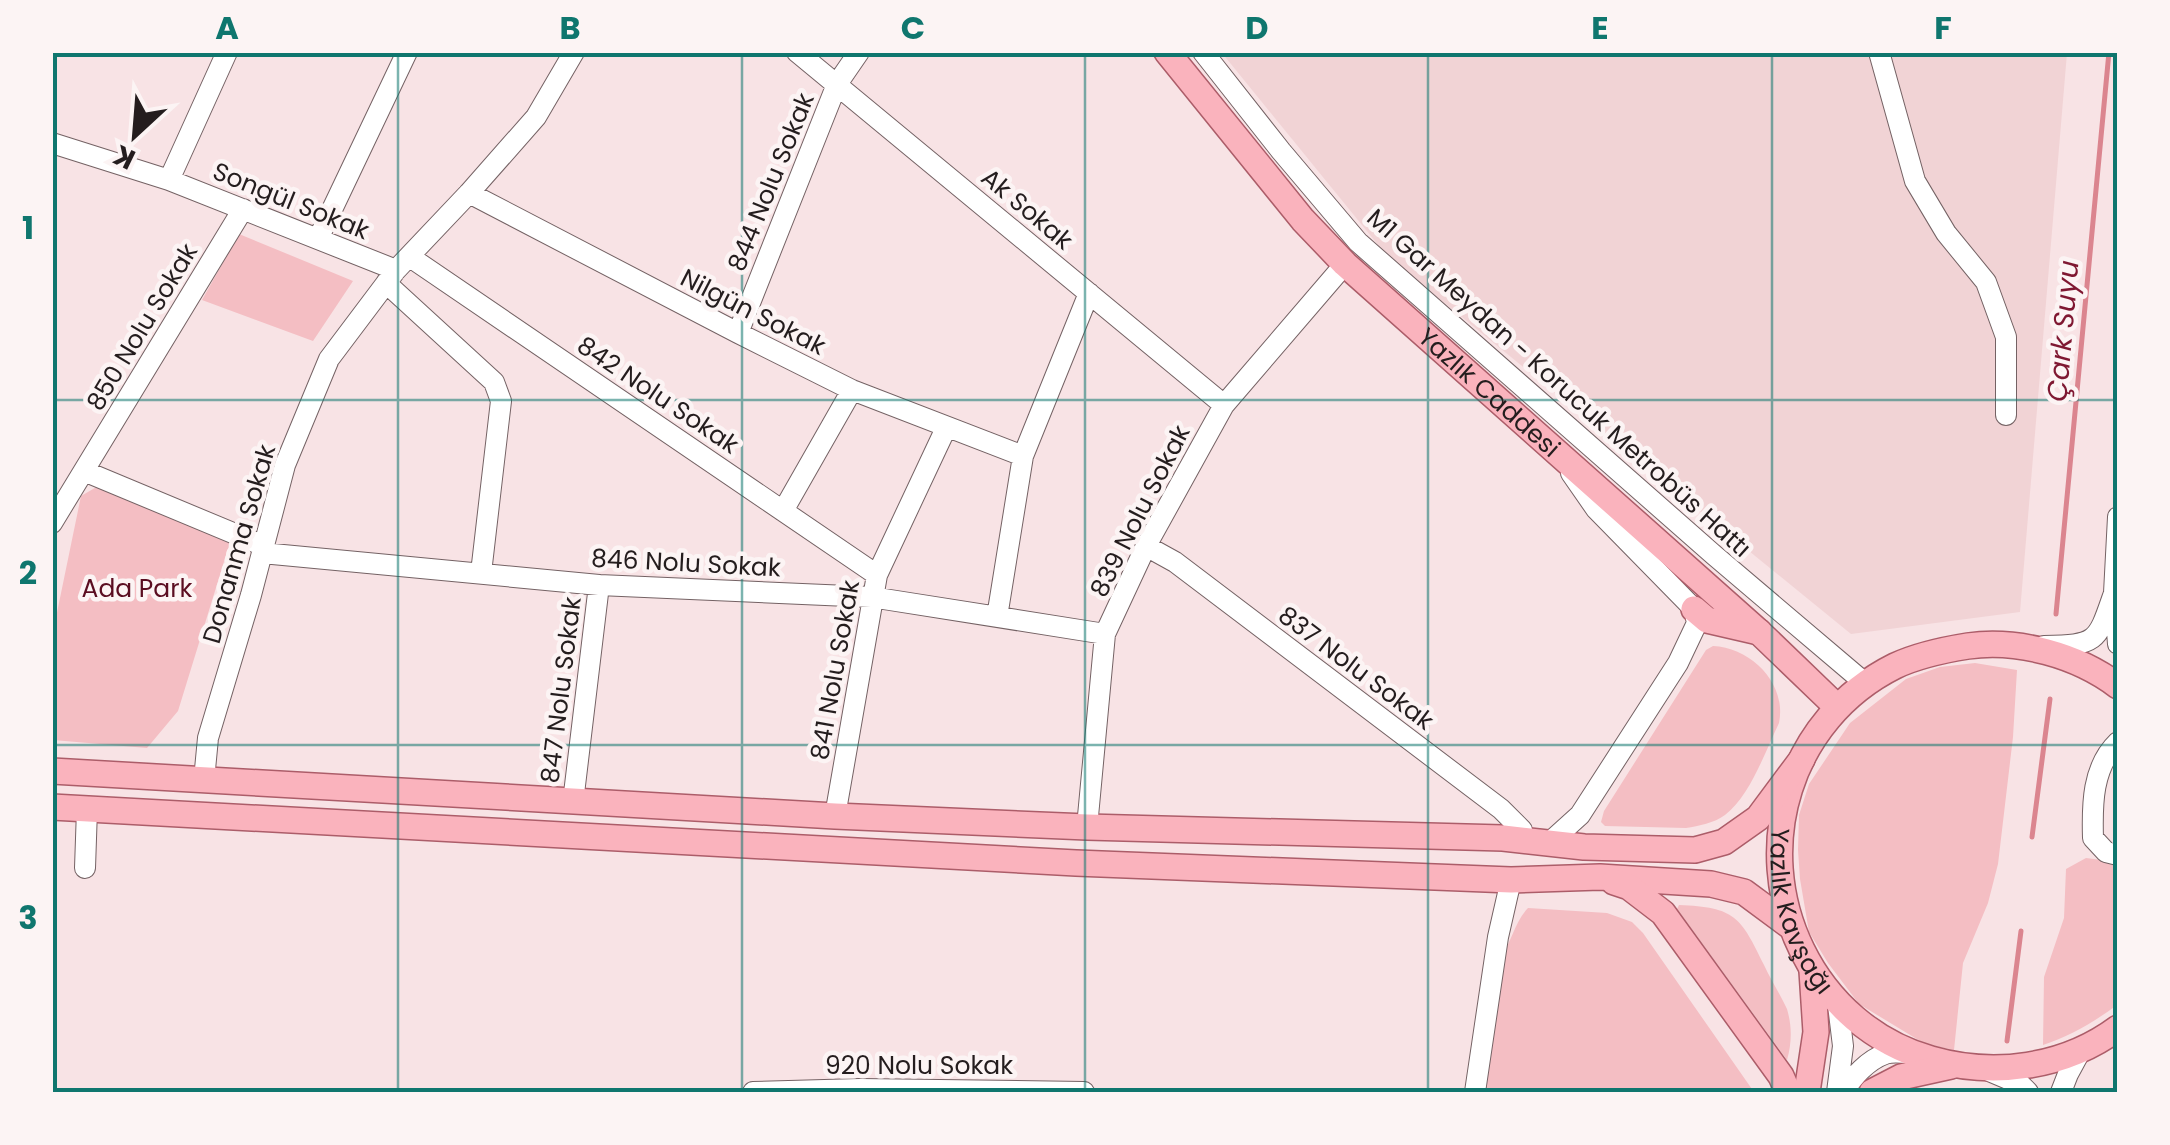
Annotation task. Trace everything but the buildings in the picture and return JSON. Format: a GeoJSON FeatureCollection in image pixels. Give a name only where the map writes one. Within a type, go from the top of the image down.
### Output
{"type":"FeatureCollection","features":[{"type":"Feature","properties":{"kind":"main road","name":"Yazlık Caddesi"},"geometry":{"type":"LineString","coordinates":[[1167,52],[1303,220],[1345,264],[1759,632],[1837,708]]}},
{"type":"Feature","properties":{"kind":"main road"},"geometry":{"type":"LineString","coordinates":[[1694,609],[1706,620],[1759,632]]}},
{"type":"Feature","properties":{"kind":"main road","name":"Yazlık Kavşağı"},"geometry":{"type":"LineString","coordinates":[[2116,1030],[2082,1050],[2034,1065],[1985,1069],[1910,1053],[1872,1032],[1838,1005],[1812,971],[1790,926],[1780,884],[1778,841],[1786,799],[1802,759],[1837,708],[1896,666],[1938,650],[1982,644],[2026,647],[2081,664],[2118,686]]}},
{"type":"Feature","properties":{"kind":"main road"},"geometry":{"type":"LineString","coordinates":[[52,772],[835,816],[1523,840],[1584,847],[1696,850],[1724,842],[1758,818],[1802,759]]}},
{"type":"Feature","properties":{"kind":"main road"},"geometry":{"type":"LineString","coordinates":[[52,807],[1076,863],[1711,884],[1744,892],[1790,926]]}},
{"type":"Feature","properties":{"kind":"main road"},"geometry":{"type":"LineString","coordinates":[[1600,878],[1629,886],[1663,913],[1781,1076],[1788,1092]]}},
{"type":"Feature","properties":{"kind":"main road"},"geometry":{"type":"LineString","coordinates":[[1808,1092],[1816,1032],[1812,971]]}},
{"type":"Feature","properties":{"kind":"main road"},"geometry":{"type":"LineString","coordinates":[[1872,1092],[1901,1077],[1953,1065]]}},
{"type":"Feature","properties":{"kind":"street"},"geometry":{"type":"LineString","coordinates":[[169,180],[227,52]]}},
{"type":"Feature","properties":{"kind":"street"},"geometry":{"type":"LineString","coordinates":[[318,239],[407,52]]}},
{"type":"Feature","properties":{"kind":"street","name":"Donanma Sokak"},"geometry":{"type":"LineString","coordinates":[[204,780],[208,738],[284,465],[329,358],[397,270],[536,117],[574,52]]}},
{"type":"Feature","properties":{"kind":"street","name":"Ak Sokak"},"geometry":{"type":"LineString","coordinates":[[798,52],[1224,405]]}},
{"type":"Feature","properties":{"kind":"street","name":"844 Nolu Sokak"},"geometry":{"type":"LineString","coordinates":[[738,333],[838,84],[859,52]]}},
{"type":"Feature","properties":{"kind":"street","name":"M1 Gar Meydan - Korucuk Metrobüs Hattı"},"geometry":{"type":"LineString","coordinates":[[1203,52],[1358,242],[1866,684]]}},
{"type":"Feature","properties":{"kind":"street"},"geometry":{"type":"LineString","coordinates":[[1879,52],[1914,181],[1946,233],[1986,282],[2006,337],[2006,414]]}},
{"type":"Feature","properties":{"kind":"street","name":"Songül Sokak"},"geometry":{"type":"LineString","coordinates":[[52,144],[169,180],[397,270]]}},
{"type":"Feature","properties":{"kind":"street","name":"Nilgün Sokak"},"geometry":{"type":"LineString","coordinates":[[469,192],[852,390],[1023,456]]}},
{"type":"Feature","properties":{"kind":"street","name":"850 Nolu Sokak"},"geometry":{"type":"LineString","coordinates":[[52,523],[243,209]]}},
{"type":"Feature","properties":{"kind":"street","name":"839 Nolu Sokak"},"geometry":{"type":"LineString","coordinates":[[1087,827],[1105,634],[1146,546],[1224,405],[1345,264]]}},
{"type":"Feature","properties":{"kind":"street"},"geometry":{"type":"LineString","coordinates":[[397,270],[494,382],[501,400],[482,574]]}},
{"type":"Feature","properties":{"kind":"street","name":"842 Nolu Sokak"},"geometry":{"type":"LineString","coordinates":[[397,270],[783,511],[877,575]]}},
{"type":"Feature","properties":{"kind":"street"},"geometry":{"type":"LineString","coordinates":[[996,617],[1023,456],[1089,293]]}},
{"type":"Feature","properties":{"kind":"street"},"geometry":{"type":"LineString","coordinates":[[783,511],[852,390]]}},
{"type":"Feature","properties":{"kind":"street","name":"841 Nolu Sokak"},"geometry":{"type":"LineString","coordinates":[[835,816],[877,575],[946,428]]}},
{"type":"Feature","properties":{"kind":"street"},"geometry":{"type":"LineString","coordinates":[[1549,843],[1580,816],[1678,663],[1697,624],[1694,609],[1596,509],[1558,456]]}},
{"type":"Feature","properties":{"kind":"street","name":"846 Nolu Sokak"},"geometry":{"type":"LineString","coordinates":[[84,471],[263,549],[599,585],[871,596],[1105,634]]}},
{"type":"Feature","properties":{"kind":"street"},"geometry":{"type":"LineString","coordinates":[[2118,517],[2114,593],[2118,644]]}},
{"type":"Feature","properties":{"kind":"street","name":"837 Nolu Sokak"},"geometry":{"type":"LineString","coordinates":[[1146,546],[1188,572],[1502,810],[1522,830],[1523,840]]}},
{"type":"Feature","properties":{"kind":"street","name":"847 Nolu Sokak"},"geometry":{"type":"LineString","coordinates":[[574,802],[599,585]]}},
{"type":"Feature","properties":{"kind":"street"},"geometry":{"type":"LineString","coordinates":[[2026,647],[2075,646],[2093,640],[2114,593]]}},
{"type":"Feature","properties":{"kind":"street"},"geometry":{"type":"LineString","coordinates":[[2118,742],[2098,772],[2092,806],[2093,838],[2106,852],[2118,854]]}},
{"type":"Feature","properties":{"kind":"street"},"geometry":{"type":"LineString","coordinates":[[85,868],[87,809]]}},
{"type":"Feature","properties":{"kind":"street"},"geometry":{"type":"LineString","coordinates":[[1475,1092],[1498,937],[1511,880]]}},
{"type":"Feature","properties":{"kind":"street"},"geometry":{"type":"LineString","coordinates":[[1838,1005],[1843,1046],[1840,1092]]}},
{"type":"Feature","properties":{"kind":"street"},"geometry":{"type":"LineString","coordinates":[[2061,1092],[2082,1050]]}},
{"type":"Feature","properties":{"kind":"street"},"geometry":{"type":"LineString","coordinates":[[1840,1092],[1866,1065],[1885,1054],[1910,1053]]}},
{"type":"Feature","properties":{"kind":"street"},"geometry":{"type":"LineString","coordinates":[[1985,1069],[2020,1084],[2028,1092]]}},
{"type":"Feature","properties":{"kind":"street","name":"920 Nolu Sokak"},"geometry":{"type":"LineString","coordinates":[[753,1092],[860,1088],[1084,1092]]}},
{"type":"Feature","properties":{"kind":"shaded area"},"geometry":{"type":"Polygon","coordinates":[[[1222,53],[2067,53],[2020,612],[1851,634],[1388,257],[1222,53]]]}},
{"type":"Feature","properties":{"kind":"green space"},"geometry":{"type":"Polygon","coordinates":[[[239,234],[353,281],[313,341],[202,300],[239,234]]]}},
{"type":"Feature","properties":{"kind":"green space","name":"Ada Park"},"geometry":{"type":"Polygon","coordinates":[[[100,485],[231,539],[178,711],[147,748],[53,740],[53,632],[81,496],[100,485]]]}},
{"type":"Feature","properties":{"kind":"green space"},"geometry":{"type":"Polygon","coordinates":[[[1713,646],[1741,653],[1753,661],[1778,695],[1779,723],[1749,785],[1734,807],[1706,824],[1686,828],[1605,826],[1601,822],[1604,811],[1706,650],[1713,646]]]}},
{"type":"Feature","properties":{"kind":"green space"},"geometry":{"type":"Polygon","coordinates":[[[1975,663],[2017,670],[1998,864],[1988,903],[1963,963],[1954,1050],[1925,1044],[1859,1004],[1828,963],[1809,932],[1800,879],[1799,815],[1809,784],[1850,723],[1906,679],[1940,667],[1975,663]]]}},
{"type":"Feature","properties":{"kind":"green space"},"geometry":{"type":"Polygon","coordinates":[[[2086,858],[2117,862],[2117,1005],[2082,1028],[2043,1045],[2044,977],[2064,918],[2066,869],[2086,858]]]}},
{"type":"Feature","properties":{"kind":"green space"},"geometry":{"type":"Polygon","coordinates":[[[1679,905],[1713,908],[1742,925],[1787,1009],[1791,1034],[1787,1060],[1677,909],[1679,905]]]}},
{"type":"Feature","properties":{"kind":"green space"},"geometry":{"type":"Polygon","coordinates":[[[1528,908],[1607,913],[1632,922],[1754,1092],[1483,1092],[1500,958],[1528,908]]]}},
{"type":"Feature","properties":{"kind":"waterway","name":"Çark Suyu"},"geometry":{"type":"LineString","coordinates":[[2056,614],[2109,52]]}},
{"type":"Feature","properties":{"kind":"waterway","name":"Çark Suyu"},"geometry":{"type":"LineString","coordinates":[[2032,837],[2050,699]]}},
{"type":"Feature","properties":{"kind":"waterway","name":"Çark Suyu"},"geometry":{"type":"LineString","coordinates":[[2007,1041],[2021,931]]}}]}
